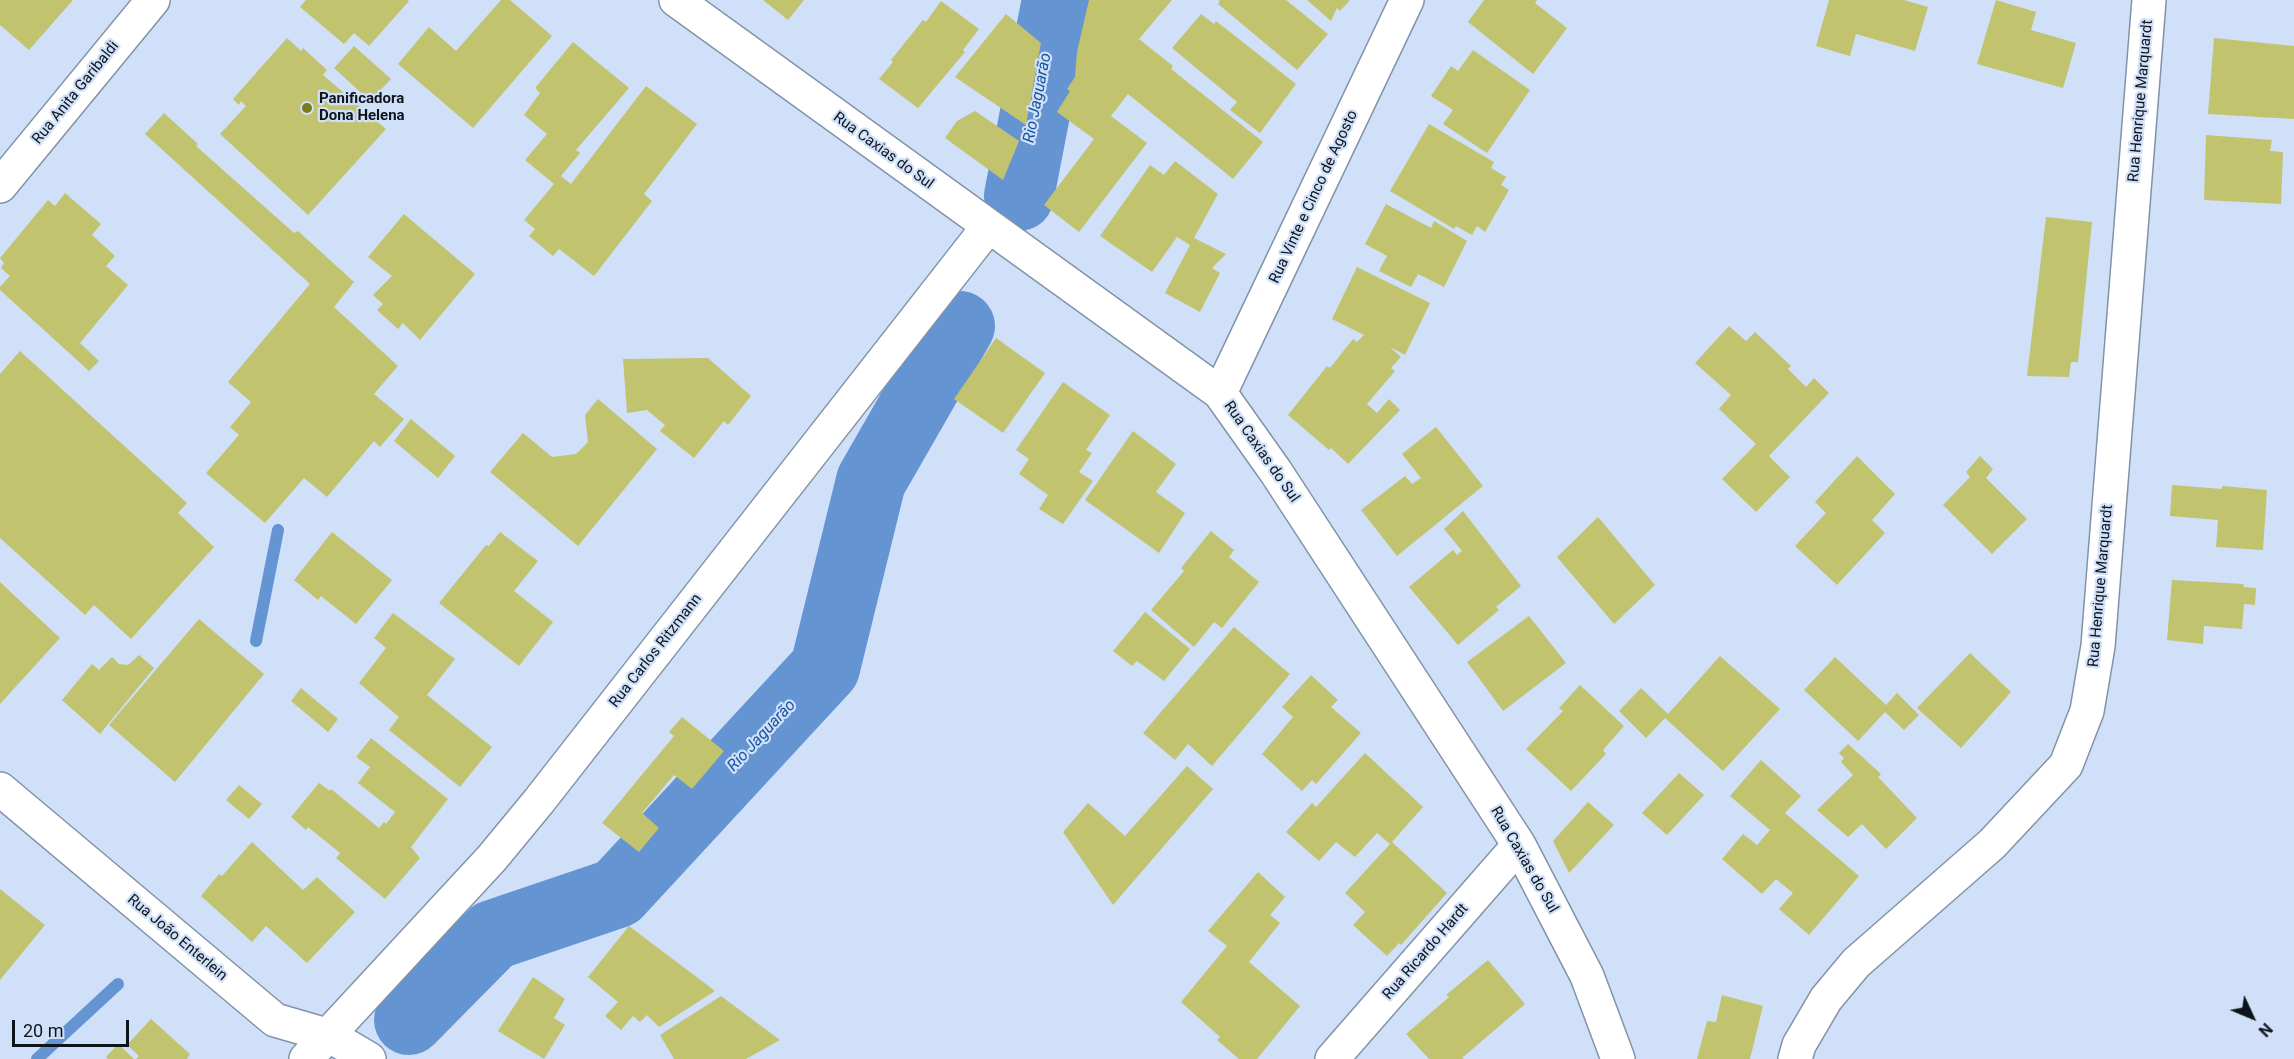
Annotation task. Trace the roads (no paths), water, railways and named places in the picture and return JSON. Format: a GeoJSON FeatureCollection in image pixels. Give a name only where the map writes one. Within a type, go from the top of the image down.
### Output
{"type":"FeatureCollection","features":[{"type":"Feature","properties":{"kind":"street","name":"Rua Anita Garibaldi"},"geometry":{"type":"LineString","coordinates":[[0,186],[153,0]]}},
{"type":"Feature","properties":{"kind":"street","name":"Rua Caxias do Sul"},"geometry":{"type":"LineString","coordinates":[[676,0],[1221,393],[1276,472],[1519,845],[1587,976],[1618,1059]]}},
{"type":"Feature","properties":{"kind":"street","name":"Rua Vinte e Cinco de Agosto"},"geometry":{"type":"LineString","coordinates":[[1221,393],[1407,0]]}},
{"type":"Feature","properties":{"kind":"street","name":"Rua Henrique Marquardt"},"geometry":{"type":"LineString","coordinates":[[1795,1059],[1799,1045],[1826,999],[1856,963],[1992,844],[2066,765],[2087,711],[2098,646],[2149,0]]}},
{"type":"Feature","properties":{"kind":"street","name":"Rua Carlos Ritzmann"},"geometry":{"type":"LineString","coordinates":[[306,1059],[330,1036],[492,858],[539,801],[988,227]]}},
{"type":"Feature","properties":{"kind":"street","name":"Rua João Enterlein"},"geometry":{"type":"LineString","coordinates":[[0,789],[275,1020],[330,1036],[369,1059]]}},
{"type":"Feature","properties":{"kind":"street","name":"Rua Ricardo Hardt"},"geometry":{"type":"LineString","coordinates":[[1332,1059],[1519,845]]}},
{"type":"Feature","properties":{"kind":"waterway","name":"Rio Jaguarão"},"geometry":{"type":"LineString","coordinates":[[1019,196],[1057,0]]}},
{"type":"Feature","properties":{"kind":"waterway","name":"Rio Jaguarão"},"geometry":{"type":"LineString","coordinates":[[409,1020],[493,935],[617,893],[825,668],[871,481],[960,326]]}},
{"type":"Feature","properties":{"kind":"waterway"},"geometry":{"type":"LineString","coordinates":[[256,641],[278,530]]}},
{"type":"Feature","properties":{"kind":"waterway"},"geometry":{"type":"LineString","coordinates":[[37,1059],[118,984]]}},
{"type":"Feature","properties":{"kind":"place","name":"Panificadora Dona Helena"},"geometry":{"type":"Point","coordinates":[307,108]}}]}
